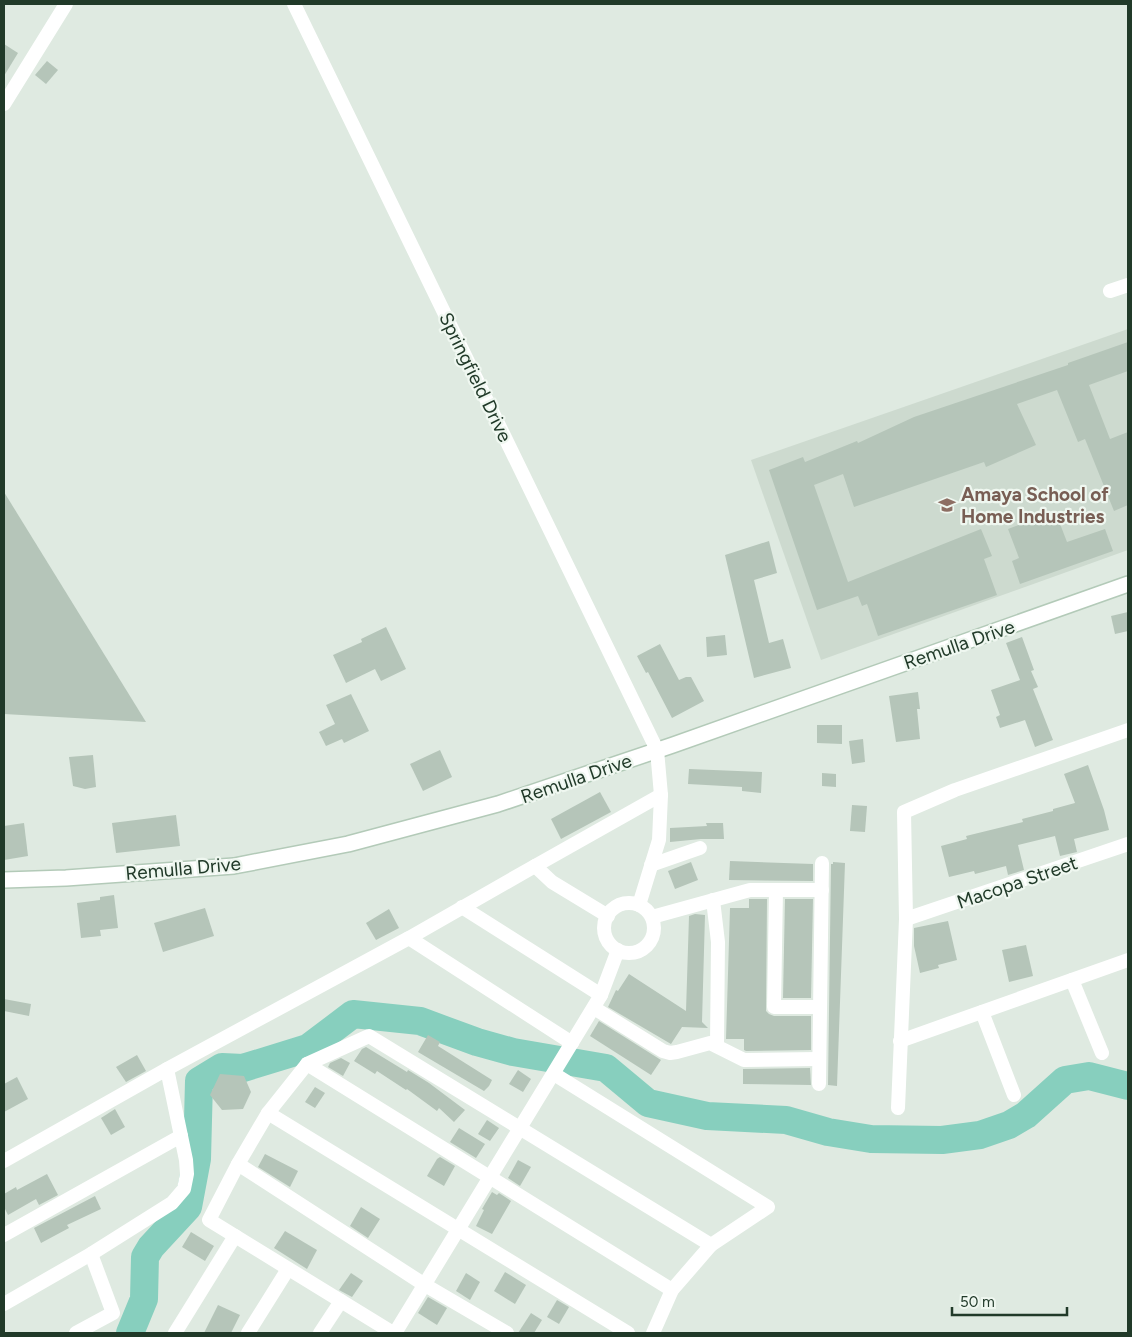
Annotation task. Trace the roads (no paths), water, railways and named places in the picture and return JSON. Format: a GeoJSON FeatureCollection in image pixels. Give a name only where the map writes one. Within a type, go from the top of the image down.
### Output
{"type":"FeatureCollection","features":[{"type":"Feature","properties":{"kind":"main road","name":"Remulla Drive"},"geometry":{"type":"LineString","coordinates":[[4,880],[66,878],[234,866],[348,844],[498,804],[1128,584]]}},
{"type":"Feature","properties":{"kind":"street"},"geometry":{"type":"LineString","coordinates":[[4,104],[66,4]]}},
{"type":"Feature","properties":{"kind":"street","name":"Springfield Drive"},"geometry":{"type":"LineString","coordinates":[[294,4],[657,750]]}},
{"type":"Feature","properties":{"kind":"street"},"geometry":{"type":"LineString","coordinates":[[1110,291],[1128,285]]}},
{"type":"Feature","properties":{"kind":"street"},"geometry":{"type":"LineString","coordinates":[[898,1108],[906,919],[904,812],[955,790],[1128,730]]}},
{"type":"Feature","properties":{"kind":"street"},"geometry":{"type":"LineString","coordinates":[[639,905],[659,840],[661,795],[657,750]]}},
{"type":"Feature","properties":{"kind":"street"},"geometry":{"type":"LineString","coordinates":[[4,1162],[167,1069],[506,884],[661,795]]}},
{"type":"Feature","properties":{"kind":"street","name":"Macopa Street"},"geometry":{"type":"LineString","coordinates":[[906,919],[1128,844]]}},
{"type":"Feature","properties":{"kind":"street"},"geometry":{"type":"LineString","coordinates":[[651,865],[700,848]]}},
{"type":"Feature","properties":{"kind":"street"},"geometry":{"type":"LineString","coordinates":[[818,1084],[822,862]]}},
{"type":"Feature","properties":{"kind":"street"},"geometry":{"type":"LineString","coordinates":[[535,866],[552,882],[608,916]]}},
{"type":"Feature","properties":{"kind":"street"},"geometry":{"type":"LineString","coordinates":[[652,918],[750,890],[822,890]]}},
{"type":"Feature","properties":{"kind":"street"},"geometry":{"type":"LineString","coordinates":[[776,890],[774,1007],[820,1007]]}},
{"type":"Feature","properties":{"kind":"street"},"geometry":{"type":"LineString","coordinates":[[713,900],[718,942],[717,1046]]}},
{"type":"Feature","properties":{"kind":"street"},"geometry":{"type":"LineString","coordinates":[[632,903],[639,905],[652,918],[654,932],[651,940],[640,950],[633,952],[618,950],[607,939],[605,931],[608,916],[618,906],[632,903]]}},
{"type":"Feature","properties":{"kind":"street"},"geometry":{"type":"LineString","coordinates":[[462,907],[601,995]]}},
{"type":"Feature","properties":{"kind":"street"},"geometry":{"type":"LineString","coordinates":[[409,938],[563,1059],[768,1207],[711,1245],[672,1290],[653,1333]]}},
{"type":"Feature","properties":{"kind":"street"},"geometry":{"type":"LineString","coordinates":[[618,950],[594,1008],[563,1059],[520,1129],[490,1178],[459,1230],[394,1333],[209,1220],[268,1112],[307,1064],[369,1036],[520,1129],[711,1245]]}},
{"type":"Feature","properties":{"kind":"street"},"geometry":{"type":"LineString","coordinates":[[900,1041],[1128,960]]}},
{"type":"Feature","properties":{"kind":"street"},"geometry":{"type":"LineString","coordinates":[[1072,980],[1102,1052]]}},
{"type":"Feature","properties":{"kind":"street"},"geometry":{"type":"LineString","coordinates":[[594,1008],[663,1051],[670,1053],[710,1043],[744,1060],[819,1059]]}},
{"type":"Feature","properties":{"kind":"street"},"geometry":{"type":"LineString","coordinates":[[982,1012],[1014,1095]]}},
{"type":"Feature","properties":{"kind":"street"},"geometry":{"type":"LineString","coordinates":[[307,1064],[672,1290]]}},
{"type":"Feature","properties":{"kind":"street"},"geometry":{"type":"LineString","coordinates":[[4,1304],[91,1254],[172,1203],[184,1189],[187,1167],[167,1069]]}},
{"type":"Feature","properties":{"kind":"street"},"geometry":{"type":"LineString","coordinates":[[268,1112],[628,1333]]}},
{"type":"Feature","properties":{"kind":"street"},"geometry":{"type":"LineString","coordinates":[[4,1235],[182,1136]]}},
{"type":"Feature","properties":{"kind":"street"},"geometry":{"type":"LineString","coordinates":[[238,1164],[425,1285],[506,1333]]}},
{"type":"Feature","properties":{"kind":"street"},"geometry":{"type":"LineString","coordinates":[[175,1333],[235,1236]]}},
{"type":"Feature","properties":{"kind":"street"},"geometry":{"type":"LineString","coordinates":[[76,1333],[113,1313],[91,1254]]}},
{"type":"Feature","properties":{"kind":"street"},"geometry":{"type":"LineString","coordinates":[[248,1333],[288,1269]]}},
{"type":"Feature","properties":{"kind":"street"},"geometry":{"type":"LineString","coordinates":[[320,1333],[341,1301]]}},
{"type":"Feature","properties":{"kind":"waterway"},"geometry":{"type":"LineString","coordinates":[[130,1333],[144,1299],[145,1257],[151,1247],[188,1207],[197,1159],[199,1081],[222,1067],[243,1068],[308,1048],[353,1014],[420,1021],[477,1042],[513,1052],[606,1068],[648,1103],[707,1116],[786,1120],[828,1132],[871,1139],[942,1140],[980,1135],[1009,1125],[1026,1115],[1065,1080],[1089,1076],[1128,1086]]}},
{"type":"Feature","properties":{"kind":"place","name":"Amaya School of Home Industries"},"geometry":{"type":"Point","coordinates":[947,505]}}]}
